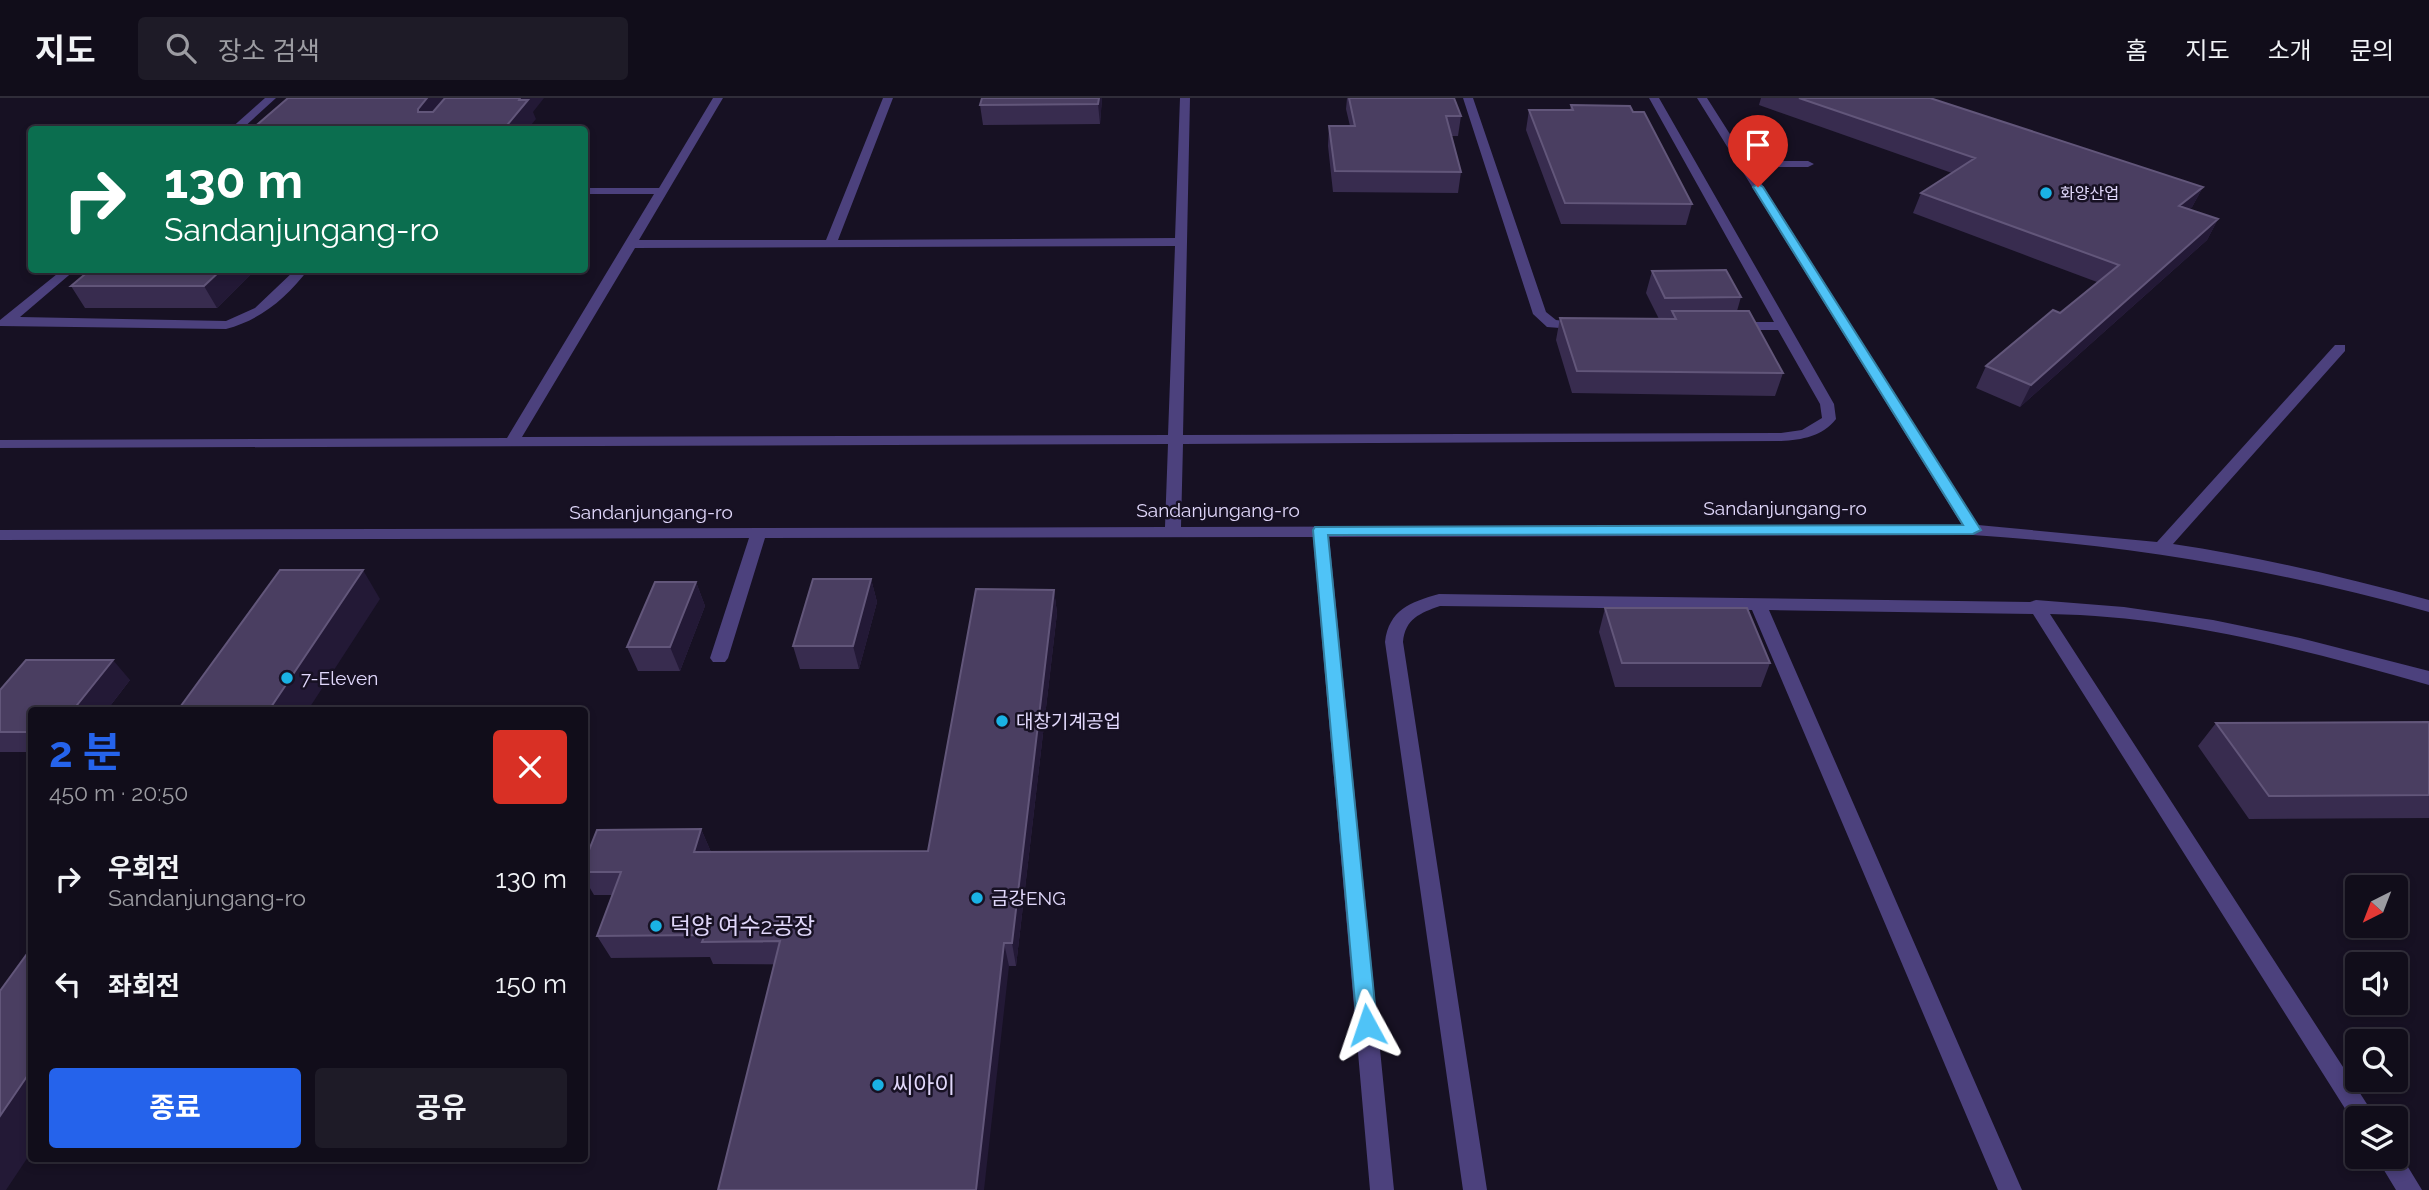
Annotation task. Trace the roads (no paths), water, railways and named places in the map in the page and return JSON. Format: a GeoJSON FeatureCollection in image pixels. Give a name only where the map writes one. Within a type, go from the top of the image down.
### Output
{"type":"FeatureCollection","features":[{"type":"Feature","properties":{"kind":"street"},"geometry":{"type":"LineString","coordinates":[[239,126],[271,98]]}},
{"type":"Feature","properties":{"kind":"street"},"geometry":{"type":"LineString","coordinates":[[512,442],[718,98]]}},
{"type":"Feature","properties":{"kind":"street"},"geometry":{"type":"LineString","coordinates":[[830,244],[888,98]]}},
{"type":"Feature","properties":{"kind":"street"},"geometry":{"type":"LineString","coordinates":[[1173,531],[1185,98]]}},
{"type":"Feature","properties":{"kind":"street"},"geometry":{"type":"LineString","coordinates":[[1468,98],[1540,313],[1545,320],[1557,326],[1597,327]]}},
{"type":"Feature","properties":{"kind":"street"},"geometry":{"type":"LineString","coordinates":[[0,444],[1781,437],[1803,435],[1819,428],[1830,414],[1827,404],[1654,98]]}},
{"type":"Feature","properties":{"kind":"street"},"geometry":{"type":"LineString","coordinates":[[1702,98],[1973,530]]}},
{"type":"Feature","properties":{"kind":"street"},"geometry":{"type":"LineString","coordinates":[[1744,164],[1808,164]]}},
{"type":"Feature","properties":{"kind":"street"},"geometry":{"type":"LineString","coordinates":[[588,191],[662,191]]}},
{"type":"Feature","properties":{"kind":"street"},"geometry":{"type":"LineString","coordinates":[[630,244],[1181,242]]}},
{"type":"Feature","properties":{"kind":"street"},"geometry":{"type":"LineString","coordinates":[[4,325],[65,273]]}},
{"type":"Feature","properties":{"kind":"street"},"geometry":{"type":"LineString","coordinates":[[4,325],[226,325],[247,320],[262,310],[299,273]]}},
{"type":"Feature","properties":{"kind":"street"},"geometry":{"type":"LineString","coordinates":[[1717,327],[1784,326]]}},
{"type":"Feature","properties":{"kind":"street"},"geometry":{"type":"LineString","coordinates":[[2162,546],[2340,348]]}},
{"type":"Feature","properties":{"kind":"street"},"geometry":{"type":"LineString","coordinates":[[1320,530],[1382,1190]]}},
{"type":"Feature","properties":{"kind":"street","name":"Sandanjungang-ro"},"geometry":{"type":"LineString","coordinates":[[0,535],[1973,530],[2080,536],[2162,546],[2287,569],[2429,606]]}},
{"type":"Feature","properties":{"kind":"street"},"geometry":{"type":"LineString","coordinates":[[719,657],[759,532]]}},
{"type":"Feature","properties":{"kind":"street"},"geometry":{"type":"LineString","coordinates":[[1475,1190],[1394,642],[1396,626],[1412,610],[1439,600],[2036,606],[2126,612],[2184,620],[2298,644],[2429,678]]}},
{"type":"Feature","properties":{"kind":"street"},"geometry":{"type":"LineString","coordinates":[[1757,603],[2010,1190]]}},
{"type":"Feature","properties":{"kind":"street"},"geometry":{"type":"LineString","coordinates":[[2036,606],[2356,1106]]}},
{"type":"Feature","properties":{"kind":"street"},"geometry":{"type":"LineString","coordinates":[[2396,1169],[2410,1190]]}},
{"type":"Feature","properties":{"kind":"place","name":"화양산업"},"geometry":{"type":"Point","coordinates":[2046,193]}},
{"type":"Feature","properties":{"kind":"place","name":"7-Eleven"},"geometry":{"type":"Point","coordinates":[287,678]}},
{"type":"Feature","properties":{"kind":"place","name":"대창기계공업"},"geometry":{"type":"Point","coordinates":[1002,721]}},
{"type":"Feature","properties":{"kind":"place","name":"금강ENG"},"geometry":{"type":"Point","coordinates":[977,898]}},
{"type":"Feature","properties":{"kind":"place","name":"덕양 여수2공장"},"geometry":{"type":"Point","coordinates":[656,926]}},
{"type":"Feature","properties":{"kind":"place","name":"씨아이"},"geometry":{"type":"Point","coordinates":[878,1085]}}]}
